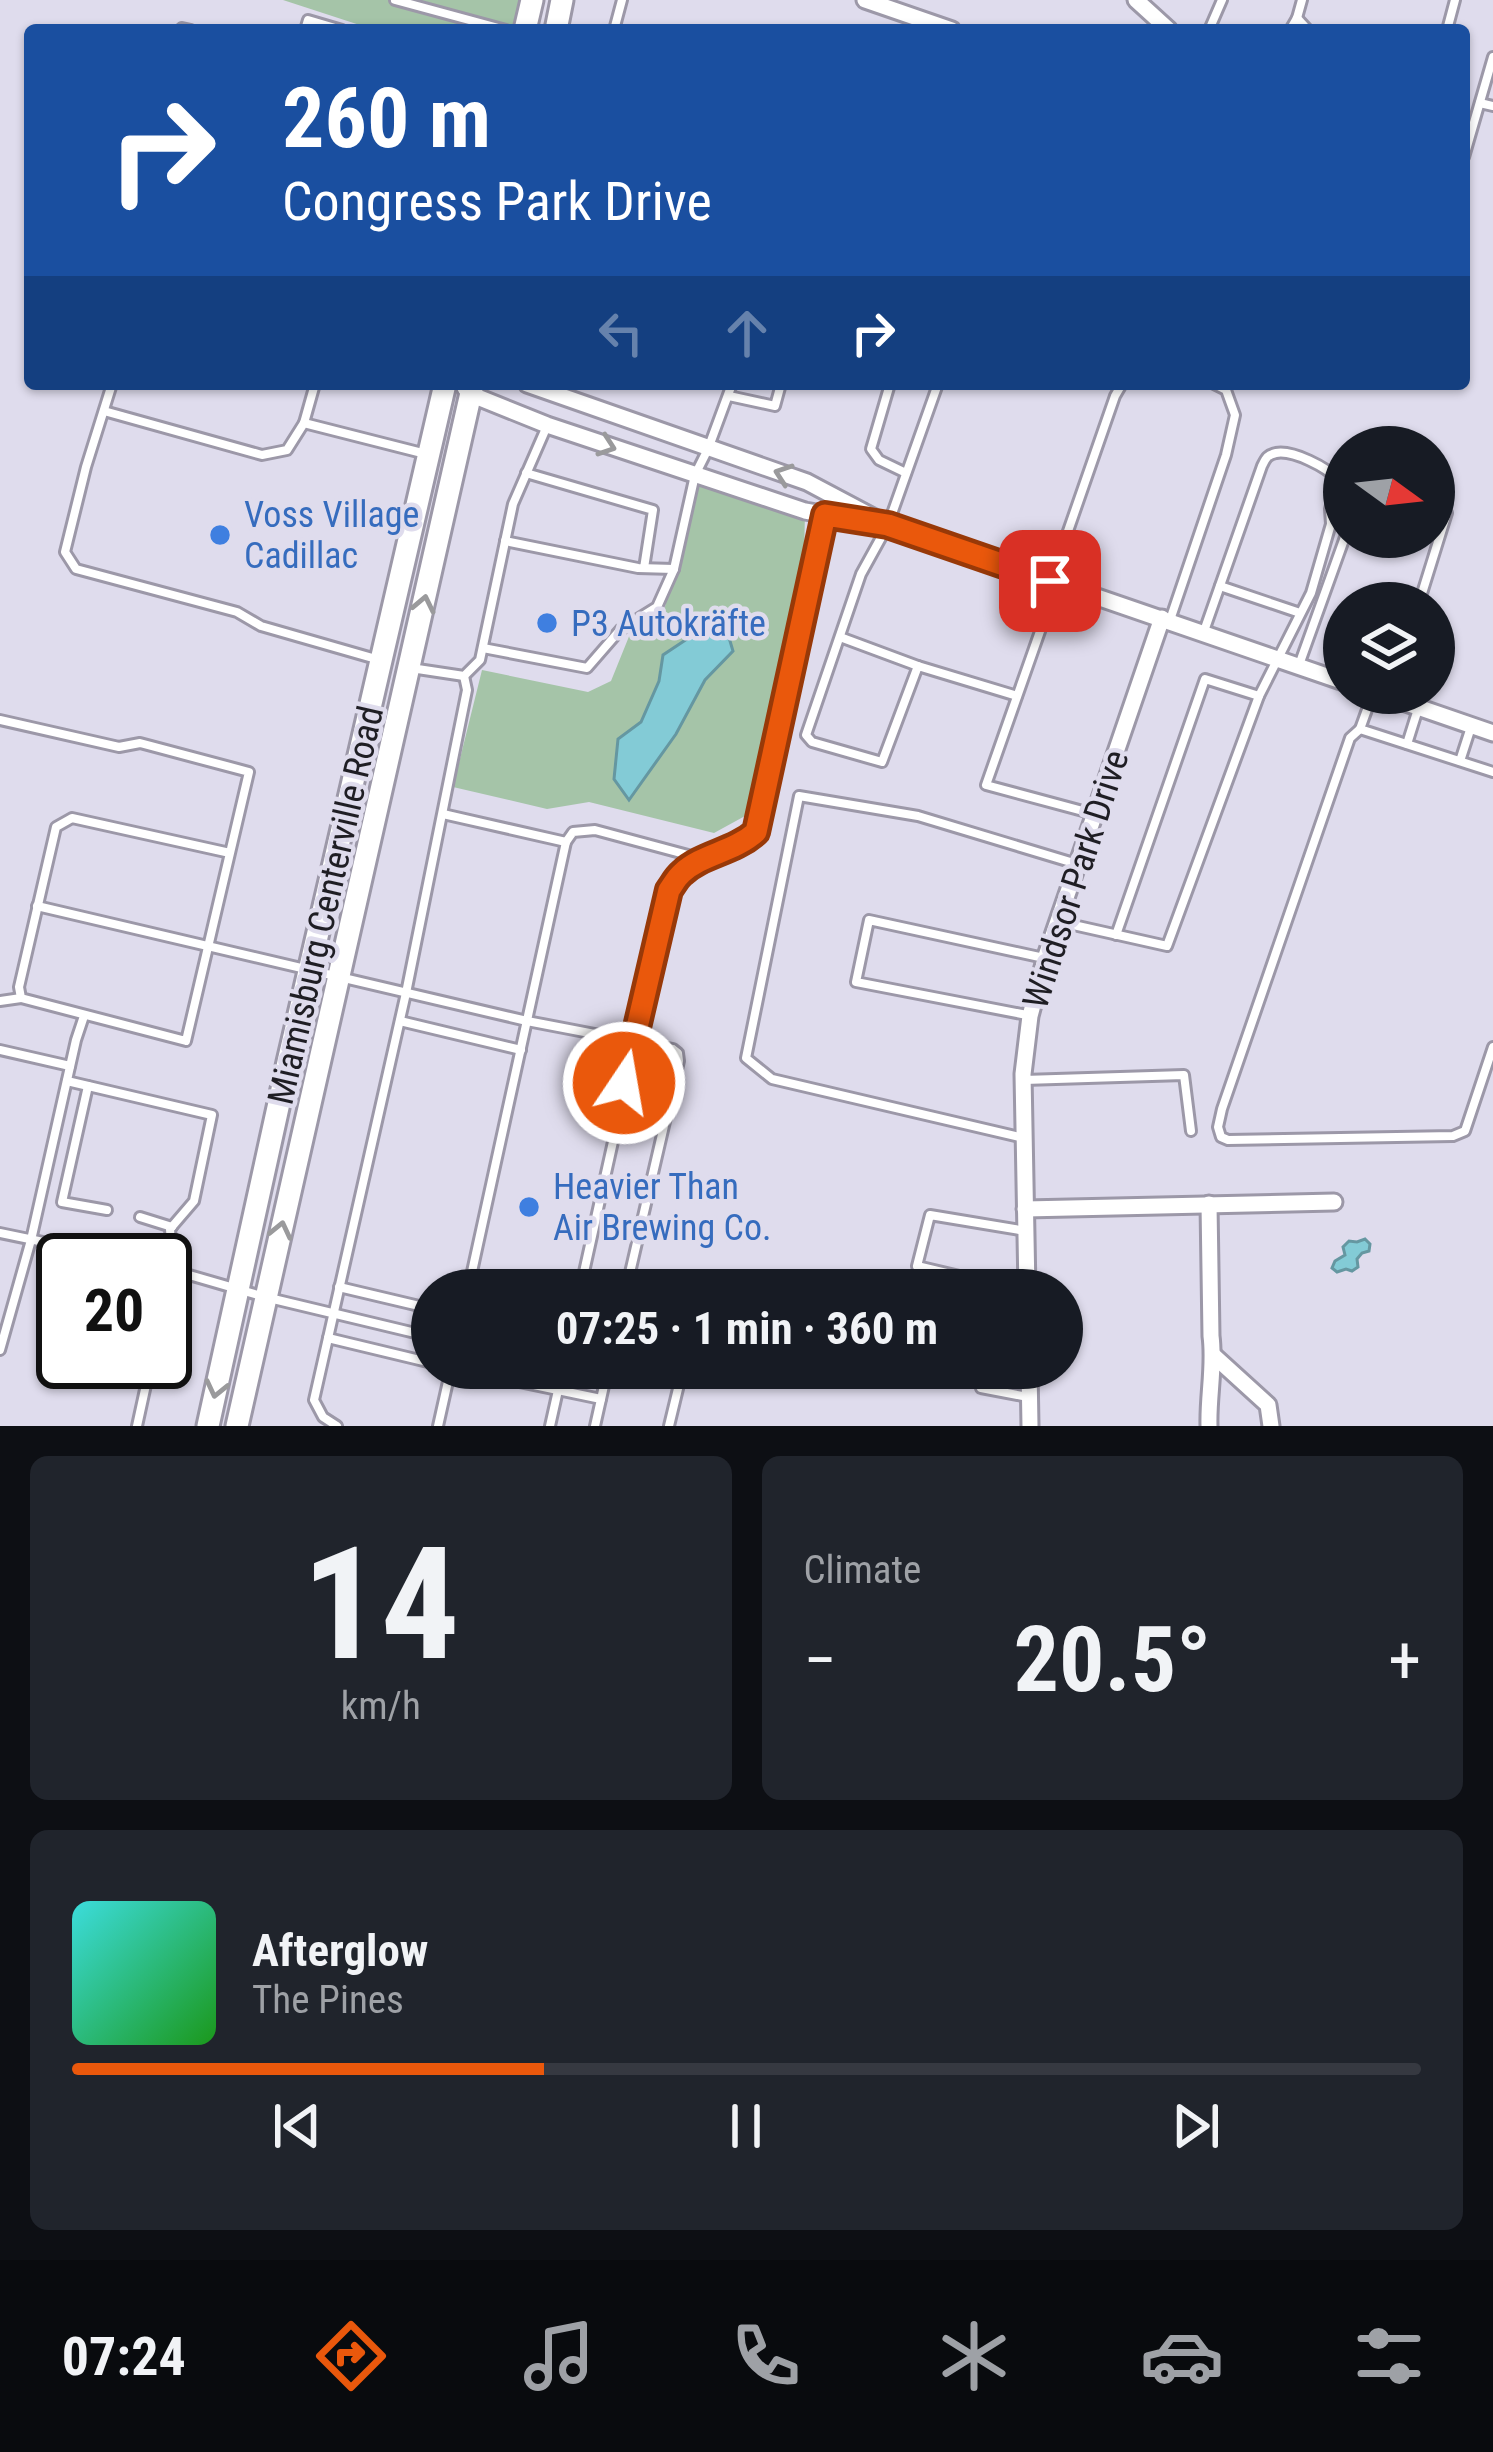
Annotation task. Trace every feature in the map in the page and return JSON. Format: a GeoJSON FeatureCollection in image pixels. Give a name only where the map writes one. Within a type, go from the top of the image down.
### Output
{"type":"FeatureCollection","features":[{"type":"Feature","properties":{"kind":"main road","name":"Miamisburg Centerville Road"},"geometry":{"type":"LineString","coordinates":[[208,1426],[444,390]]}},
{"type":"Feature","properties":{"kind":"main road","name":"Miamisburg Centerville Road"},"geometry":{"type":"LineString","coordinates":[[237,1426],[410,668],[467,390]]}},
{"type":"Feature","properties":{"kind":"main road"},"geometry":{"type":"LineString","coordinates":[[382,661],[410,668]]}},
{"type":"Feature","properties":{"kind":"street"},"geometry":{"type":"LineString","coordinates":[[866,0],[935,24]]}},
{"type":"Feature","properties":{"kind":"street"},"geometry":{"type":"LineString","coordinates":[[1136,0],[1158,24]]}},
{"type":"Feature","properties":{"kind":"street"},"geometry":{"type":"LineString","coordinates":[[474,390],[547,425],[806,512],[888,525]]}},
{"type":"Feature","properties":{"kind":"street"},"geometry":{"type":"LineString","coordinates":[[544,390],[807,482],[888,525],[1323,675]]}},
{"type":"Feature","properties":{"kind":"street","name":"Windsor Park Drive"},"geometry":{"type":"LineString","coordinates":[[1024,1269],[1023,1080],[1030,1016],[1095,814],[1166,620]]}},
{"type":"Feature","properties":{"kind":"street"},"geometry":{"type":"LineString","coordinates":[[1440,714],[1493,733]]}},
{"type":"Feature","properties":{"kind":"street"},"geometry":{"type":"LineString","coordinates":[[1025,1209],[1334,1202]]}},
{"type":"Feature","properties":{"kind":"street"},"geometry":{"type":"LineString","coordinates":[[1209,1204],[1214,1354],[1209,1426]]}},
{"type":"Feature","properties":{"kind":"street"},"geometry":{"type":"LineString","coordinates":[[1214,1354],[1268,1405],[1271,1426]]}},
{"type":"Feature","properties":{"kind":"street"},"geometry":{"type":"LineString","coordinates":[[1029,1389],[1030,1426]]}},
{"type":"Feature","properties":{"kind":"lane"},"geometry":{"type":"LineString","coordinates":[[395,0],[484,24]]}},
{"type":"Feature","properties":{"kind":"lane"},"geometry":{"type":"LineString","coordinates":[[1294,24],[1302,0]]}},
{"type":"Feature","properties":{"kind":"lane"},"geometry":{"type":"LineString","coordinates":[[1297,18],[1303,24]]}},
{"type":"Feature","properties":{"kind":"lane"},"geometry":{"type":"LineString","coordinates":[[1470,137],[1493,57]]}},
{"type":"Feature","properties":{"kind":"lane"},"geometry":{"type":"LineString","coordinates":[[1480,103],[1493,106]]}},
{"type":"Feature","properties":{"kind":"lane"},"geometry":{"type":"LineString","coordinates":[[110,390],[65,552],[76,568],[237,612],[261,626],[382,661]]}},
{"type":"Feature","properties":{"kind":"lane"},"geometry":{"type":"LineString","coordinates":[[104,411],[262,455],[287,450],[304,423],[313,390]]}},
{"type":"Feature","properties":{"kind":"lane"},"geometry":{"type":"LineString","coordinates":[[483,647],[587,668],[620,630],[657,608],[674,568],[695,475],[730,390]]}},
{"type":"Feature","properties":{"kind":"lane"},"geometry":{"type":"LineString","coordinates":[[729,396],[775,406],[779,390]]}},
{"type":"Feature","properties":{"kind":"lane"},"geometry":{"type":"LineString","coordinates":[[888,390],[871,449],[879,460],[906,473]]}},
{"type":"Feature","properties":{"kind":"lane"},"geometry":{"type":"LineString","coordinates":[[917,665],[882,762],[812,742],[806,736],[861,574],[888,525],[936,390]]}},
{"type":"Feature","properties":{"kind":"lane"},"geometry":{"type":"LineString","coordinates":[[1095,814],[986,785],[1118,390]]}},
{"type":"Feature","properties":{"kind":"lane"},"geometry":{"type":"LineString","coordinates":[[1166,620],[1226,455],[1235,415],[1226,390]]}},
{"type":"Feature","properties":{"kind":"lane"},"geometry":{"type":"LineString","coordinates":[[304,423],[428,454]]}},
{"type":"Feature","properties":{"kind":"lane"},"geometry":{"type":"LineString","coordinates":[[464,676],[480,660],[513,504],[547,425]]}},
{"type":"Feature","properties":{"kind":"lane"},"geometry":{"type":"LineString","coordinates":[[1058,922],[1166,946],[1259,696],[1311,592],[1338,480],[1324,466],[1279,452],[1268,457],[1203,634]]}},
{"type":"Feature","properties":{"kind":"lane"},"geometry":{"type":"LineString","coordinates":[[526,473],[653,510],[644,568]]}},
{"type":"Feature","properties":{"kind":"lane"},"geometry":{"type":"LineString","coordinates":[[584,1269],[669,890],[682,872],[742,845],[756,832],[832,494]]}},
{"type":"Feature","properties":{"kind":"lane"},"geometry":{"type":"LineString","coordinates":[[505,541],[644,568],[674,568]]}},
{"type":"Feature","properties":{"kind":"lane"},"geometry":{"type":"LineString","coordinates":[[1299,666],[1338,558]]}},
{"type":"Feature","properties":{"kind":"lane"},"geometry":{"type":"LineString","coordinates":[[1220,586],[1300,613]]}},
{"type":"Feature","properties":{"kind":"lane"},"geometry":{"type":"LineString","coordinates":[[840,637],[1017,696]]}},
{"type":"Feature","properties":{"kind":"lane"},"geometry":{"type":"LineString","coordinates":[[410,668],[464,676]]}},
{"type":"Feature","properties":{"kind":"lane"},"geometry":{"type":"LineString","coordinates":[[337,1426],[323,1417],[314,1400],[406,993],[467,690],[464,676]]}},
{"type":"Feature","properties":{"kind":"lane"},"geometry":{"type":"LineString","coordinates":[[1116,934],[1204,679],[1259,696]]}},
{"type":"Feature","properties":{"kind":"lane"},"geometry":{"type":"LineString","coordinates":[[1369,714],[1350,738],[1222,1109],[1221,1137],[1453,1136],[1465,1131],[1493,1047]]}},
{"type":"Feature","properties":{"kind":"lane"},"geometry":{"type":"LineString","coordinates":[[1407,744],[1417,714]]}},
{"type":"Feature","properties":{"kind":"lane"},"geometry":{"type":"LineString","coordinates":[[0,720],[119,747],[140,743],[249,772],[186,1041],[21,998],[0,1000]]}},
{"type":"Feature","properties":{"kind":"lane"},"geometry":{"type":"LineString","coordinates":[[1460,761],[1472,725]]}},
{"type":"Feature","properties":{"kind":"lane"},"geometry":{"type":"LineString","coordinates":[[1360,728],[1493,772]]}},
{"type":"Feature","properties":{"kind":"lane"},"geometry":{"type":"LineString","coordinates":[[1024,1138],[772,1079],[746,1058],[800,796],[918,816],[1078,865]]}},
{"type":"Feature","properties":{"kind":"lane"},"geometry":{"type":"LineString","coordinates":[[443,814],[566,842]]}},
{"type":"Feature","properties":{"kind":"lane"},"geometry":{"type":"LineString","coordinates":[[21,998],[19,987],[56,826],[72,818],[230,853]]}},
{"type":"Feature","properties":{"kind":"lane"},"geometry":{"type":"LineString","coordinates":[[473,1269],[566,842],[573,832],[595,830],[705,859]]}},
{"type":"Feature","properties":{"kind":"lane"},"geometry":{"type":"LineString","coordinates":[[37,906],[527,1022],[673,1049],[679,1061],[631,1269]]}},
{"type":"Feature","properties":{"kind":"lane"},"geometry":{"type":"LineString","coordinates":[[1030,1016],[856,982],[869,920],[1046,958]]}},
{"type":"Feature","properties":{"kind":"lane"},"geometry":{"type":"LineString","coordinates":[[0,1351],[32,1240],[84,1016]]}},
{"type":"Feature","properties":{"kind":"lane"},"geometry":{"type":"LineString","coordinates":[[399,1021],[520,1050]]}},
{"type":"Feature","properties":{"kind":"lane"},"geometry":{"type":"LineString","coordinates":[[0,1050],[70,1066]]}},
{"type":"Feature","properties":{"kind":"lane"},"geometry":{"type":"LineString","coordinates":[[1023,1080],[1184,1075],[1191,1131]]}},
{"type":"Feature","properties":{"kind":"lane"},"geometry":{"type":"LineString","coordinates":[[67,1081],[212,1115],[194,1202],[170,1233]]}},
{"type":"Feature","properties":{"kind":"lane"},"geometry":{"type":"LineString","coordinates":[[88,1086],[62,1202],[107,1210]]}},
{"type":"Feature","properties":{"kind":"lane"},"geometry":{"type":"LineString","coordinates":[[930,1269],[917,1266],[930,1215],[1026,1231]]}},
{"type":"Feature","properties":{"kind":"lane"},"geometry":{"type":"LineString","coordinates":[[140,1216],[172,1227]]}},
{"type":"Feature","properties":{"kind":"lane"},"geometry":{"type":"LineString","coordinates":[[0,1233],[36,1241]]}},
{"type":"Feature","properties":{"kind":"lane"},"geometry":{"type":"LineString","coordinates":[[192,1276],[411,1332]]}},
{"type":"Feature","properties":{"kind":"lane"},"geometry":{"type":"LineString","coordinates":[[339,1287],[411,1304]]}},
{"type":"Feature","properties":{"kind":"lane"},"geometry":{"type":"LineString","coordinates":[[328,1338],[411,1358]]}},
{"type":"Feature","properties":{"kind":"lane"},"geometry":{"type":"LineString","coordinates":[[137,1426],[145,1389]]}},
{"type":"Feature","properties":{"kind":"lane"},"geometry":{"type":"LineString","coordinates":[[438,1426],[447,1389]]}},
{"type":"Feature","properties":{"kind":"lane"},"geometry":{"type":"LineString","coordinates":[[549,1389],[601,1399]]}},
{"type":"Feature","properties":{"kind":"lane"},"geometry":{"type":"LineString","coordinates":[[595,1426],[603,1389]]}},
{"type":"Feature","properties":{"kind":"lane"},"geometry":{"type":"LineString","coordinates":[[669,1426],[678,1389]]}},
{"type":"Feature","properties":{"kind":"lane"},"geometry":{"type":"LineString","coordinates":[[987,1389],[1029,1397]]}},
{"type":"Feature","properties":{"kind":"lane"},"geometry":{"type":"LineString","coordinates":[[550,1426],[558,1391]]}},
{"type":"Feature","properties":{"kind":"green space"},"geometry":{"type":"Polygon","coordinates":[[[283,0],[532,0],[526,24],[357,24],[283,0]]]}},
{"type":"Feature","properties":{"kind":"green space"},"geometry":{"type":"Polygon","coordinates":[[[695,475],[805,511],[804,559],[745,816],[714,833],[589,802],[547,809],[453,787],[482,670],[588,692],[611,681],[630,634],[664,611],[695,475]]]}},
{"type":"Feature","properties":{"kind":"water"},"geometry":{"type":"Polygon","coordinates":[[[702,629],[727,631],[733,651],[705,680],[676,734],[629,800],[614,779],[618,739],[641,722],[659,681],[663,655],[702,629]]]}},
{"type":"Feature","properties":{"kind":"water"},"geometry":{"type":"Polygon","coordinates":[[[1365,1239],[1369,1251],[1357,1259],[1358,1267],[1337,1272],[1332,1268],[1345,1255],[1343,1247],[1349,1241],[1365,1239]]]}},
{"type":"Feature","properties":{"kind":"place","name":"Voss Village Cadillac"},"geometry":{"type":"Point","coordinates":[220,535]}},
{"type":"Feature","properties":{"kind":"place","name":"P3 Autokräfte"},"geometry":{"type":"Point","coordinates":[547,623]}},
{"type":"Feature","properties":{"kind":"place","name":"Heavier Than Air Brewing Co."},"geometry":{"type":"Point","coordinates":[529,1207]}},
{"type":"Feature","properties":{"kind":"route"},"geometry":{"type":"LineString","coordinates":[[624,1083],[669,890],[682,872],[742,845],[756,832],[825,515],[888,525],[1050,581]]}}]}
